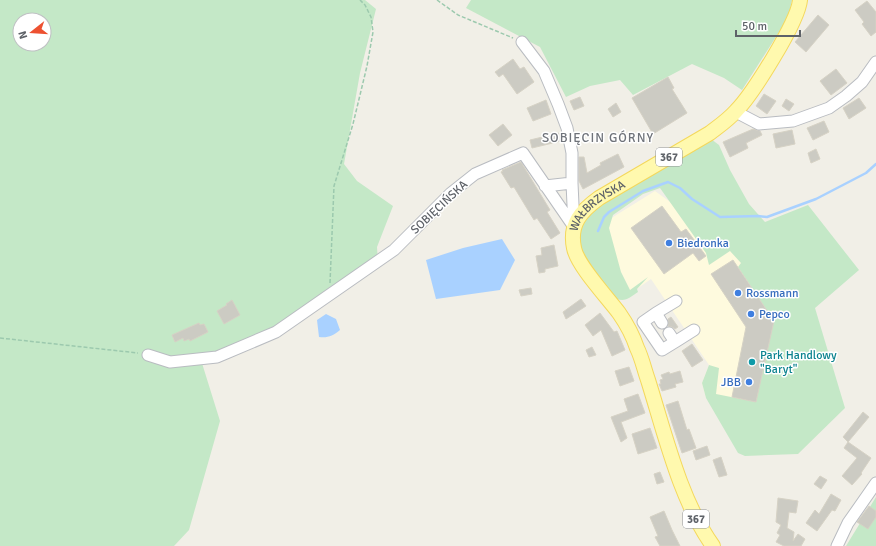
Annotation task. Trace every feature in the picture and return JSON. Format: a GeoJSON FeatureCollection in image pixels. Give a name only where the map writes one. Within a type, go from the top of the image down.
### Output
{"type":"FeatureCollection","features":[{"type":"Feature","properties":{"kind":"main road","name":"WAŁBRZYSKA"},"geometry":{"type":"LineString","coordinates":[[713,546],[701,530],[688,503],[638,348],[619,314],[582,265],[574,250],[574,227],[578,217],[586,207],[710,133],[736,112],[771,60],[793,22],[800,0]]}},
{"type":"Feature","properties":{"kind":"street"},"geometry":{"type":"LineString","coordinates":[[522,42],[544,71],[567,128],[572,153],[574,227]]}},
{"type":"Feature","properties":{"kind":"street"},"geometry":{"type":"LineString","coordinates":[[736,112],[759,124],[793,121],[829,108],[846,96],[862,82],[876,62]]}},
{"type":"Feature","properties":{"kind":"street","name":"SOBIĘCIŃSKA"},"geometry":{"type":"LineString","coordinates":[[148,355],[170,362],[217,357],[276,332],[394,250],[451,193],[475,174],[523,153],[574,227]]}},
{"type":"Feature","properties":{"kind":"street"},"geometry":{"type":"LineString","coordinates":[[545,186],[572,183]]}},
{"type":"Feature","properties":{"kind":"street"},"geometry":{"type":"LineString","coordinates":[[676,301],[642,322],[662,350],[672,337],[694,330]]}},
{"type":"Feature","properties":{"kind":"street"},"geometry":{"type":"LineString","coordinates":[[656,313],[662,323]]}},
{"type":"Feature","properties":{"kind":"street"},"geometry":{"type":"LineString","coordinates":[[837,546],[848,523],[876,482]]}},
{"type":"Feature","properties":{"kind":"path"},"geometry":{"type":"LineString","coordinates":[[329,296],[334,186],[353,124],[367,66],[373,32],[370,16],[365,5],[360,0]]}},
{"type":"Feature","properties":{"kind":"path"},"geometry":{"type":"LineString","coordinates":[[437,0],[458,15],[522,42]]}},
{"type":"Feature","properties":{"kind":"path"},"geometry":{"type":"LineString","coordinates":[[0,338],[126,351],[148,355]]}},
{"type":"Feature","properties":{"kind":"shaded area"},"geometry":{"type":"Polygon","coordinates":[[[655,191],[731,246],[779,319],[760,408],[706,398],[702,383],[709,365],[651,279],[631,293],[615,261],[605,222],[655,191]]]}},
{"type":"Feature","properties":{"kind":"green space"},"geometry":{"type":"Polygon","coordinates":[[[0,0],[365,0],[376,9],[360,73],[344,164],[357,181],[393,206],[377,247],[378,263],[286,323],[201,360],[220,421],[189,530],[174,546],[0,546],[0,0]]]}},
{"type":"Feature","properties":{"kind":"green space"},"geometry":{"type":"Polygon","coordinates":[[[471,0],[792,0],[788,18],[742,90],[724,78],[692,64],[633,95],[620,80],[590,86],[566,97],[540,47],[466,8],[471,0]]]}},
{"type":"Feature","properties":{"kind":"green space"},"geometry":{"type":"Polygon","coordinates":[[[711,139],[719,145],[730,170],[749,204],[765,222],[808,205],[859,270],[815,308],[845,408],[798,454],[745,456],[738,453],[706,398],[702,383],[709,365],[719,368],[716,394],[756,402],[774,321],[738,267],[741,263],[730,251],[709,265],[706,253],[660,188],[643,194],[613,215],[609,228],[621,272],[630,290],[648,277],[637,289],[638,292],[625,299],[617,299],[587,264],[579,250],[580,225],[588,212],[711,139]]]}},
{"type":"Feature","properties":{"kind":"green space"},"geometry":{"type":"Polygon","coordinates":[[[876,497],[876,546],[846,546],[876,497]]]}},
{"type":"Feature","properties":{"kind":"water"},"geometry":{"type":"Polygon","coordinates":[[[502,239],[515,260],[500,290],[436,299],[426,260],[463,248],[502,239]]]}},
{"type":"Feature","properties":{"kind":"water"},"geometry":{"type":"Polygon","coordinates":[[[326,314],[336,319],[340,330],[330,336],[319,337],[317,320],[326,314]]]}},
{"type":"Feature","properties":{"kind":"building"},"geometry":{"type":"Polygon","coordinates":[[[867,1],[876,12],[876,32],[871,36],[862,24],[864,22],[855,10],[867,1]]]}},
{"type":"Feature","properties":{"kind":"building"},"geometry":{"type":"Polygon","coordinates":[[[818,15],[829,25],[806,52],[795,42],[818,15]]]}},
{"type":"Feature","properties":{"kind":"building"},"geometry":{"type":"Polygon","coordinates":[[[513,59],[520,69],[524,67],[534,82],[517,94],[503,74],[499,77],[495,72],[513,59]]]}},
{"type":"Feature","properties":{"kind":"building"},"geometry":{"type":"Polygon","coordinates":[[[836,69],[847,83],[831,95],[820,81],[836,69]]]}},
{"type":"Feature","properties":{"kind":"building"},"geometry":{"type":"Polygon","coordinates":[[[668,77],[674,88],[672,89],[687,113],[653,134],[632,98],[668,77]]]}},
{"type":"Feature","properties":{"kind":"building"},"geometry":{"type":"Polygon","coordinates":[[[764,94],[776,101],[767,114],[756,106],[764,94]]]}},
{"type":"Feature","properties":{"kind":"building"},"geometry":{"type":"Polygon","coordinates":[[[580,97],[584,106],[574,110],[570,101],[580,97]]]}},
{"type":"Feature","properties":{"kind":"building"},"geometry":{"type":"Polygon","coordinates":[[[859,98],[866,108],[849,119],[843,108],[859,98]]]}},
{"type":"Feature","properties":{"kind":"building"},"geometry":{"type":"Polygon","coordinates":[[[786,99],[794,104],[789,111],[782,106],[786,99]]]}},
{"type":"Feature","properties":{"kind":"building"},"geometry":{"type":"Polygon","coordinates":[[[546,100],[551,114],[533,121],[527,108],[546,100]]]}},
{"type":"Feature","properties":{"kind":"building"},"geometry":{"type":"Polygon","coordinates":[[[616,103],[621,112],[613,117],[608,109],[616,103]]]}},
{"type":"Feature","properties":{"kind":"building"},"geometry":{"type":"Polygon","coordinates":[[[824,121],[829,132],[813,140],[807,128],[824,121]]]}},
{"type":"Feature","properties":{"kind":"building"},"geometry":{"type":"Polygon","coordinates":[[[503,124],[512,135],[498,146],[489,135],[503,124]]]}},
{"type":"Feature","properties":{"kind":"building"},"geometry":{"type":"Polygon","coordinates":[[[753,129],[760,131],[762,135],[746,143],[748,148],[730,157],[723,142],[753,129]]]}},
{"type":"Feature","properties":{"kind":"building"},"geometry":{"type":"Polygon","coordinates":[[[792,130],[795,144],[776,148],[773,134],[792,130]]]}},
{"type":"Feature","properties":{"kind":"building"},"geometry":{"type":"Polygon","coordinates":[[[559,133],[561,141],[532,148],[530,140],[559,133]]]}},
{"type":"Feature","properties":{"kind":"building"},"geometry":{"type":"Polygon","coordinates":[[[816,149],[820,159],[811,163],[808,153],[816,149]]]}},
{"type":"Feature","properties":{"kind":"building"},"geometry":{"type":"Polygon","coordinates":[[[618,154],[624,167],[583,189],[579,181],[579,157],[584,157],[587,173],[601,165],[600,163],[618,154]]]}},
{"type":"Feature","properties":{"kind":"building"},"geometry":{"type":"Polygon","coordinates":[[[521,162],[550,210],[547,212],[560,233],[551,239],[537,218],[534,220],[514,187],[511,188],[501,172],[503,171],[502,170],[521,162]]]}},
{"type":"Feature","properties":{"kind":"building","name":"Biedronka"},"geometry":{"type":"Polygon","coordinates":[[[662,206],[681,232],[686,229],[706,256],[699,261],[693,253],[664,274],[631,228],[662,206]]]}},
{"type":"Feature","properties":{"kind":"building"},"geometry":{"type":"Polygon","coordinates":[[[554,245],[558,266],[545,269],[545,272],[539,273],[536,256],[542,255],[541,248],[554,245]]]}},
{"type":"Feature","properties":{"kind":"building","name":"Park Handlowy \"Baryt\""},"geometry":{"type":"Polygon","coordinates":[[[733,260],[774,321],[756,402],[732,397],[746,327],[711,274],[733,260]]]}},
{"type":"Feature","properties":{"kind":"building"},"geometry":{"type":"Polygon","coordinates":[[[531,288],[532,294],[521,296],[519,290],[531,288]]]}},
{"type":"Feature","properties":{"kind":"building"},"geometry":{"type":"Polygon","coordinates":[[[581,299],[586,306],[566,319],[563,312],[581,299]]]}},
{"type":"Feature","properties":{"kind":"building"},"geometry":{"type":"Polygon","coordinates":[[[232,300],[240,315],[224,324],[217,311],[232,300]]]}},
{"type":"Feature","properties":{"kind":"building"},"geometry":{"type":"Polygon","coordinates":[[[600,313],[614,332],[617,331],[625,350],[612,356],[601,330],[593,336],[585,325],[600,313]]]}},
{"type":"Feature","properties":{"kind":"building"},"geometry":{"type":"Polygon","coordinates":[[[671,317],[678,327],[675,329],[668,326],[668,319],[671,317]]]}},
{"type":"Feature","properties":{"kind":"building"},"geometry":{"type":"Polygon","coordinates":[[[199,323],[200,325],[204,324],[208,332],[190,341],[189,339],[184,341],[183,338],[175,342],[172,335],[199,323]]]}},
{"type":"Feature","properties":{"kind":"building"},"geometry":{"type":"Polygon","coordinates":[[[692,344],[703,360],[692,367],[682,351],[692,344]]]}},
{"type":"Feature","properties":{"kind":"building"},"geometry":{"type":"Polygon","coordinates":[[[592,347],[596,355],[589,357],[586,350],[592,347]]]}},
{"type":"Feature","properties":{"kind":"building"},"geometry":{"type":"Polygon","coordinates":[[[629,367],[634,381],[620,386],[615,371],[629,367]]]}},
{"type":"Feature","properties":{"kind":"building"},"geometry":{"type":"Polygon","coordinates":[[[680,371],[683,382],[675,384],[676,387],[662,391],[659,384],[661,384],[660,380],[663,379],[661,375],[669,372],[670,374],[680,371]]]}},
{"type":"Feature","properties":{"kind":"building"},"geometry":{"type":"Polygon","coordinates":[[[638,394],[645,413],[621,422],[627,438],[621,442],[611,417],[628,411],[624,399],[638,394]]]}},
{"type":"Feature","properties":{"kind":"building"},"geometry":{"type":"Polygon","coordinates":[[[678,401],[687,430],[689,429],[696,448],[682,453],[666,405],[678,401]]]}},
{"type":"Feature","properties":{"kind":"building"},"geometry":{"type":"Polygon","coordinates":[[[863,412],[869,417],[848,442],[843,437],[863,412]]]}},
{"type":"Feature","properties":{"kind":"building"},"geometry":{"type":"Polygon","coordinates":[[[650,428],[657,448],[638,454],[632,434],[650,428]]]}},
{"type":"Feature","properties":{"kind":"building"},"geometry":{"type":"Polygon","coordinates":[[[848,442],[871,458],[861,473],[862,474],[852,485],[842,476],[857,458],[844,448],[848,442]]]}},
{"type":"Feature","properties":{"kind":"building"},"geometry":{"type":"Polygon","coordinates":[[[707,446],[710,455],[696,460],[693,451],[707,446]]]}},
{"type":"Feature","properties":{"kind":"building"},"geometry":{"type":"Polygon","coordinates":[[[721,457],[727,475],[719,477],[713,460],[721,457]]]}},
{"type":"Feature","properties":{"kind":"building"},"geometry":{"type":"Polygon","coordinates":[[[660,472],[664,482],[657,484],[654,474],[660,472]]]}},
{"type":"Feature","properties":{"kind":"building"},"geometry":{"type":"Polygon","coordinates":[[[820,476],[827,480],[821,489],[814,484],[820,476]]]}},
{"type":"Feature","properties":{"kind":"building"},"geometry":{"type":"Polygon","coordinates":[[[831,494],[841,500],[835,511],[832,510],[817,531],[806,523],[815,510],[819,514],[831,494]]]}},
{"type":"Feature","properties":{"kind":"building"},"geometry":{"type":"Polygon","coordinates":[[[778,498],[798,501],[796,513],[789,512],[787,528],[794,532],[793,541],[798,534],[805,539],[801,546],[784,546],[776,542],[780,535],[777,533],[781,525],[776,522],[778,498]]]}},
{"type":"Feature","properties":{"kind":"building"},"geometry":{"type":"Polygon","coordinates":[[[869,506],[876,511],[876,517],[868,529],[857,522],[869,506]]]}},
{"type":"Feature","properties":{"kind":"building"},"geometry":{"type":"Polygon","coordinates":[[[664,511],[680,546],[660,546],[655,537],[658,536],[650,517],[664,511]]]}},
{"type":"Feature","properties":{"kind":"waterway"},"geometry":{"type":"LineString","coordinates":[[598,231],[604,217],[609,212],[643,191],[668,182],[680,188],[692,199],[720,217],[767,217],[816,199],[866,173],[876,164]]}},
{"type":"Feature","properties":{"kind":"place","name":"Biedronka"},"geometry":{"type":"Point","coordinates":[669,243]}},
{"type":"Feature","properties":{"kind":"place","name":"Rossmann"},"geometry":{"type":"Point","coordinates":[738,293]}},
{"type":"Feature","properties":{"kind":"place","name":"Pepco"},"geometry":{"type":"Point","coordinates":[751,314]}},
{"type":"Feature","properties":{"kind":"place","name":"Park Handlowy \"Baryt\""},"geometry":{"type":"Point","coordinates":[752,362]}},
{"type":"Feature","properties":{"kind":"place","name":"JBB"},"geometry":{"type":"Point","coordinates":[749,382]}},
{"type":"Feature","properties":{"kind":"district","name":"SOBIĘCIN GÓRNY"},"geometry":{"type":"Point","coordinates":[598,137]}}]}
